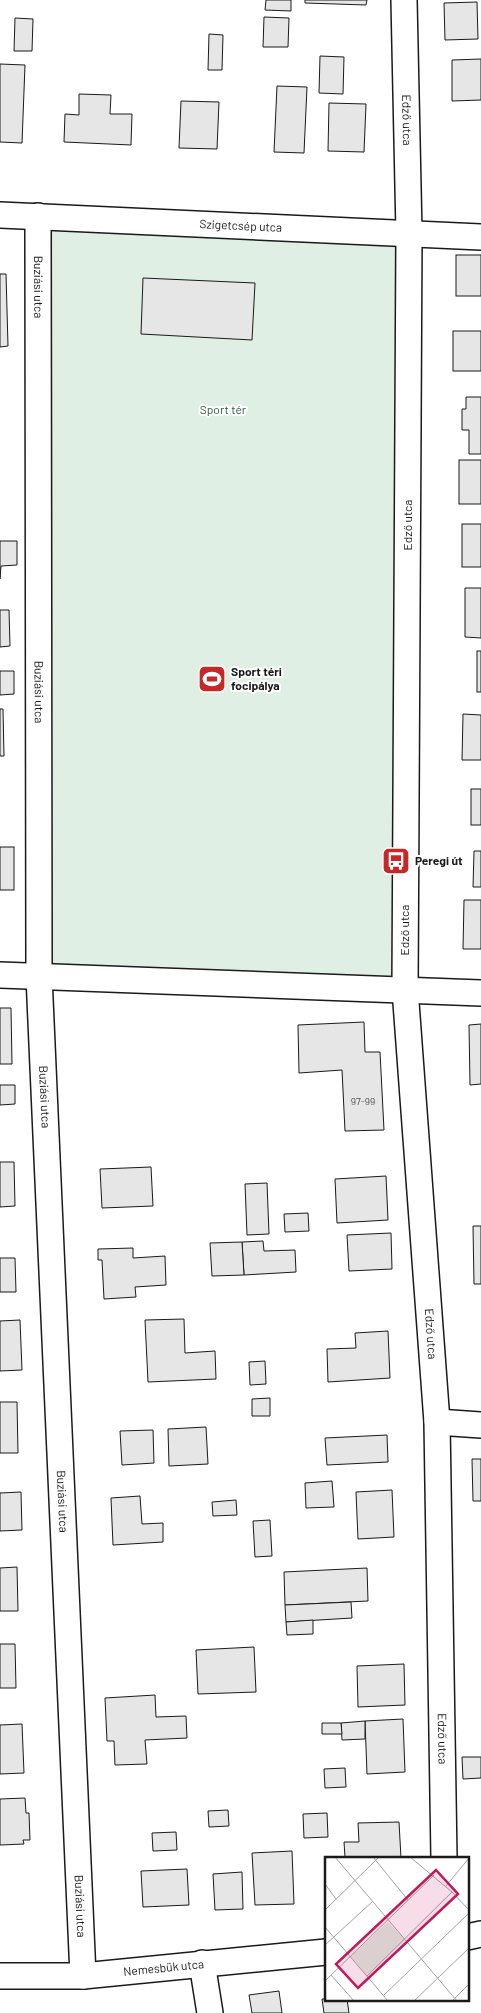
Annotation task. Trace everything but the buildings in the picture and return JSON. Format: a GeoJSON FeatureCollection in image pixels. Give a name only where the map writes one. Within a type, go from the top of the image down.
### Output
{"type":"FeatureCollection","features":[{"type":"Feature","properties":{"kind":"street","name":"Edző utca"},"geometry":{"type":"LineString","coordinates":[[404,0],[409,233],[405,989],[437,1422],[444,1857]]}},
{"type":"Feature","properties":{"kind":"street","name":"Szigetcsép utca"},"geometry":{"type":"LineString","coordinates":[[0,214],[481,237]]}},
{"type":"Feature","properties":{"kind":"street","name":"Buziási utca"},"geometry":{"type":"LineString","coordinates":[[38,216],[39,976],[82,1976]]}},
{"type":"Feature","properties":{"kind":"street"},"geometry":{"type":"LineString","coordinates":[[0,975],[481,993]]}},
{"type":"Feature","properties":{"kind":"street"},"geometry":{"type":"LineString","coordinates":[[437,1422],[481,1425]]}},
{"type":"Feature","properties":{"kind":"street"},"geometry":{"type":"LineString","coordinates":[[468,1937],[481,1934]]}},
{"type":"Feature","properties":{"kind":"street","name":"Nemesbük utca"},"geometry":{"type":"LineString","coordinates":[[0,1976],[82,1976],[325,1952]]}},
{"type":"Feature","properties":{"kind":"street"},"geometry":{"type":"LineString","coordinates":[[202,1963],[210,2013]]}},
{"type":"Feature","properties":{"kind":"green space","name":"Sport tér"},"geometry":{"type":"Polygon","coordinates":[[[38,216],[409,233],[405,989],[39,976],[38,216]]]}},
{"type":"Feature","properties":{"kind":"place","name":"Sport téri focipálya"},"geometry":{"type":"Point","coordinates":[212,679]}},
{"type":"Feature","properties":{"kind":"place","name":"Peregi út"},"geometry":{"type":"Point","coordinates":[396,861]}}]}
